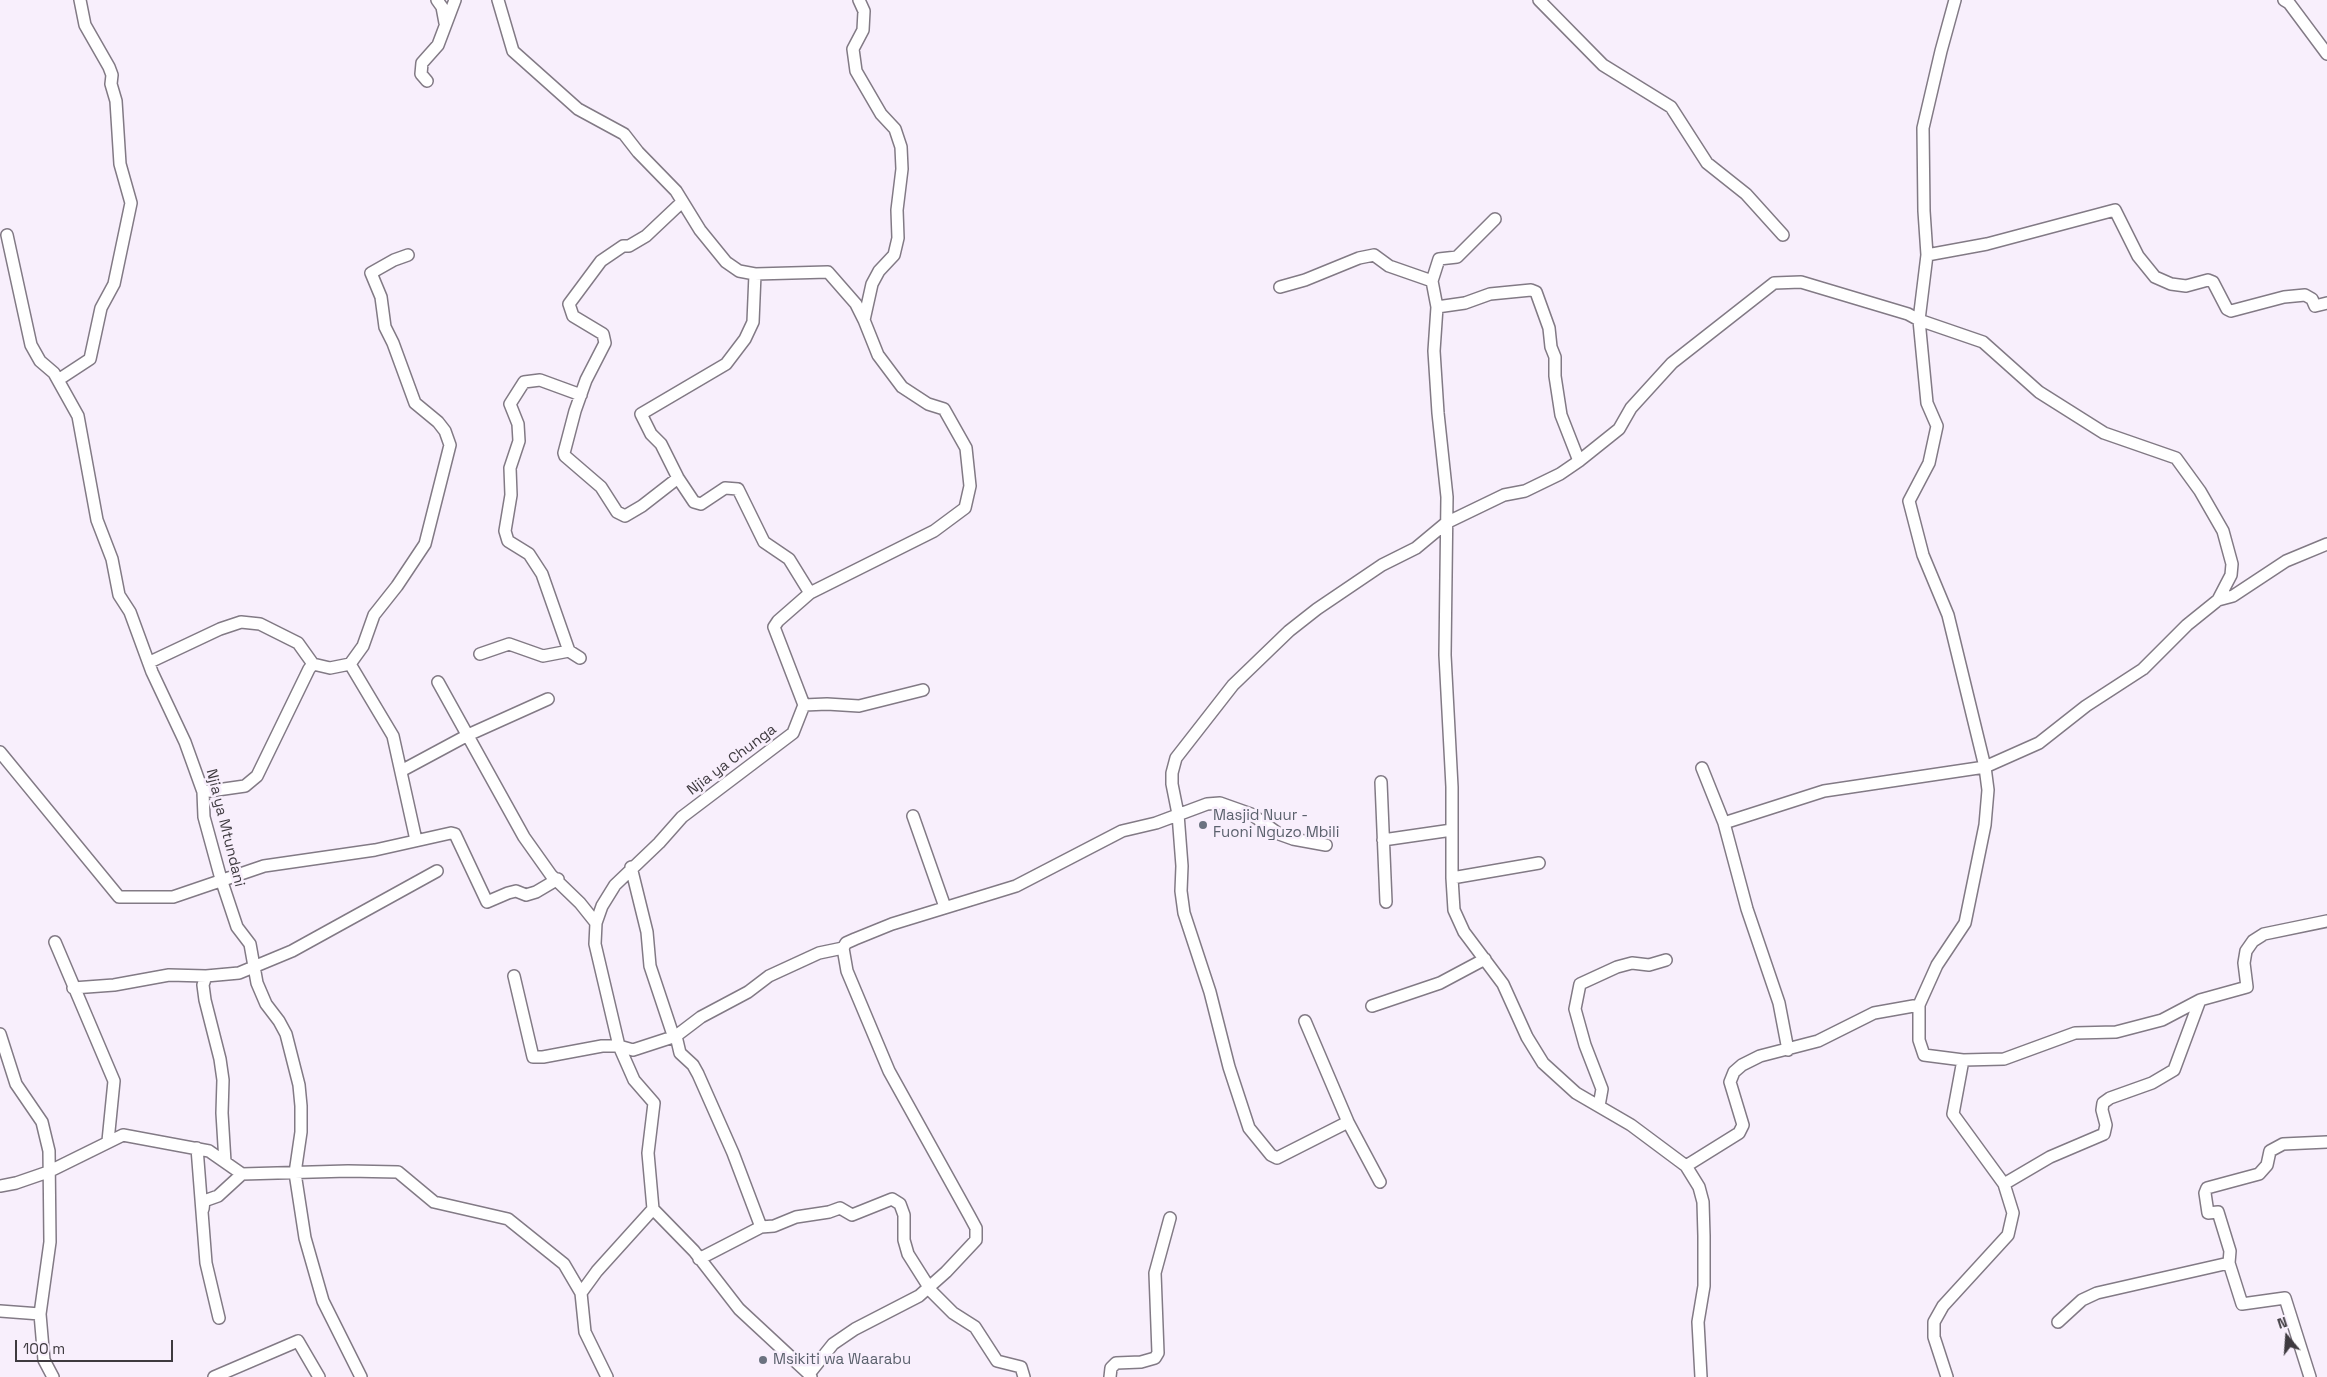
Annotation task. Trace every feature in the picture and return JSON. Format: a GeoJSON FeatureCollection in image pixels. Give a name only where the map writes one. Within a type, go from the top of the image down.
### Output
{"type":"FeatureCollection","features":[{"type":"Feature","properties":{"kind":"street"},"geometry":{"type":"LineString","coordinates":[[58,380],[90,359],[101,308],[114,284],[131,203],[120,164],[116,101],[111,84],[112,75],[85,25],[80,0]]}},
{"type":"Feature","properties":{"kind":"street"},"geometry":{"type":"LineString","coordinates":[[437,0],[442,7],[445,23]]}},
{"type":"Feature","properties":{"kind":"street"},"geometry":{"type":"LineString","coordinates":[[427,81],[421,74],[422,63],[438,45],[455,0]]}},
{"type":"Feature","properties":{"kind":"street"},"geometry":{"type":"LineString","coordinates":[[498,0],[513,51],[578,109],[624,134],[638,152],[676,191],[700,230],[726,262],[739,271],[756,274],[828,272],[856,304],[878,355],[902,387],[928,404],[944,409],[966,448],[970,486],[965,508],[934,531],[810,593],[774,627],[804,706],[828,704],[859,706],[923,690]]}},
{"type":"Feature","properties":{"kind":"street"},"geometry":{"type":"LineString","coordinates":[[859,0],[864,11],[862,30],[853,49],[856,70],[881,114],[895,128],[901,147],[902,169],[897,210],[898,238],[894,255],[879,271],[872,284],[864,320]]}},
{"type":"Feature","properties":{"kind":"street"},"geometry":{"type":"LineString","coordinates":[[1539,0],[1603,65],[1671,107],[1707,163],[1746,194],[1783,235]]}},
{"type":"Feature","properties":{"kind":"street"},"geometry":{"type":"LineString","coordinates":[[1955,0],[1923,128],[1924,211],[1927,255],[1920,320],[1927,403],[1936,426],[1929,463],[1908,501],[1923,555],[1948,616],[1985,767],[1988,790],[1985,825],[1965,922],[1937,965],[1919,1005],[1919,1040],[1924,1055],[1963,1060],[2004,1059],[2075,1033],[2116,1032],[2162,1020],[2200,1000],[2247,987],[2244,963],[2246,951],[2253,941],[2264,934],[2327,921]]}},
{"type":"Feature","properties":{"kind":"street"},"geometry":{"type":"LineString","coordinates":[[2284,0],[2289,3],[2327,54]]}},
{"type":"Feature","properties":{"kind":"street"},"geometry":{"type":"LineString","coordinates":[[678,478],[642,506],[625,516],[617,512],[601,487],[565,456],[564,453],[575,411],[586,380],[605,343],[603,334],[573,316],[568,304],[601,262],[622,246],[629,246],[646,236],[682,202]]}},
{"type":"Feature","properties":{"kind":"street"},"geometry":{"type":"LineString","coordinates":[[1927,255],[1987,244],[2115,210],[2138,256],[2155,277],[2170,284],[2186,286],[2208,280],[2213,282],[2227,309],[2231,311],[2284,297],[2305,295],[2312,299],[2315,306],[2327,303]]}},
{"type":"Feature","properties":{"kind":"street"},"geometry":{"type":"LineString","coordinates":[[1495,219],[1456,257],[1439,259],[1432,281],[1437,307],[1434,351],[1447,497],[1446,665],[1452,787],[1454,910],[1464,932],[1503,984],[1527,1037],[1543,1063],[1565,1084],[1586,1100],[1599,1106],[1644,1135],[1686,1166],[1699,1186],[1703,1202],[1704,1286],[1698,1322],[1701,1377]]}},
{"type":"Feature","properties":{"kind":"street","name":"Njia ya Mtundani"},"geometry":{"type":"LineString","coordinates":[[7,235],[31,345],[40,361],[54,373],[78,416],[97,520],[112,559],[119,596],[130,612],[150,662],[152,672],[185,742],[203,792],[204,817],[221,879],[237,927],[250,944],[257,983],[266,1004],[286,1034],[299,1085],[301,1132],[295,1173],[299,1211],[324,1301],[361,1377]]}},
{"type":"Feature","properties":{"kind":"street"},"geometry":{"type":"LineString","coordinates":[[150,662],[220,629],[241,622],[260,624],[298,643],[313,664],[330,668],[350,664],[363,646],[374,615],[397,586],[425,544],[450,446],[438,422],[415,403],[393,342],[385,327],[381,297],[371,273],[394,260],[408,255]]}},
{"type":"Feature","properties":{"kind":"street"},"geometry":{"type":"LineString","coordinates":[[1280,287],[1305,280],[1359,258],[1374,255],[1389,266],[1432,281]]}},
{"type":"Feature","properties":{"kind":"street"},"geometry":{"type":"LineString","coordinates":[[756,274],[752,322],[745,339],[726,364],[641,414],[651,434],[661,444],[678,478],[694,502],[701,504],[725,488],[738,489],[764,542],[789,559],[810,593]]}},
{"type":"Feature","properties":{"kind":"street"},"geometry":{"type":"LineString","coordinates":[[1348,1122],[1277,1158],[1271,1155],[1249,1128],[1229,1067],[1210,992],[1184,912],[1180,891],[1182,866],[1178,814],[1172,784],[1172,773],[1176,758],[1233,685],[1289,631],[1382,565],[1416,548],[1446,523],[1504,495],[1525,491],[1560,474],[1579,461],[1619,428],[1631,408],[1672,363],[1774,283],[1801,282],[1908,314],[1983,342],[2038,392],[2104,433],[2176,458],[2200,491],[2223,531],[2232,564],[2231,575],[2218,600]]}},
{"type":"Feature","properties":{"kind":"street"},"geometry":{"type":"LineString","coordinates":[[1437,307],[1465,303],[1490,294],[1530,290],[1536,292],[1549,328],[1551,347],[1555,357],[1555,376],[1561,415],[1579,461]]}},
{"type":"Feature","properties":{"kind":"street"},"geometry":{"type":"LineString","coordinates":[[580,658],[569,651],[542,574],[529,554],[508,541],[505,532],[511,495],[510,468],[519,441],[518,424],[510,404],[524,382],[540,380],[581,395]]}},
{"type":"Feature","properties":{"kind":"street"},"geometry":{"type":"LineString","coordinates":[[1724,823],[1824,791],[1985,767],[2039,743],[2086,706],[2142,669],[2187,624],[2218,600],[2233,596],[2286,561],[2327,544]]}},
{"type":"Feature","properties":{"kind":"street"},"geometry":{"type":"LineString","coordinates":[[480,654],[509,644],[542,656],[569,651]]}},
{"type":"Feature","properties":{"kind":"street"},"geometry":{"type":"LineString","coordinates":[[203,792],[245,786],[257,776],[308,669],[313,664]]}},
{"type":"Feature","properties":{"kind":"street"},"geometry":{"type":"LineString","coordinates":[[350,664],[393,736],[416,840]]}},
{"type":"Feature","properties":{"kind":"street"},"geometry":{"type":"LineString","coordinates":[[438,682],[524,837],[552,875],[558,879],[596,923]]}},
{"type":"Feature","properties":{"kind":"street"},"geometry":{"type":"LineString","coordinates":[[401,771],[468,735],[548,699]]}},
{"type":"Feature","properties":{"kind":"street","name":"Njia ya Chunga"},"geometry":{"type":"LineString","coordinates":[[653,1209],[648,1153],[654,1103],[634,1080],[619,1046],[595,944],[596,923],[602,906],[631,868],[659,843],[682,817],[792,733],[804,706]]}},
{"type":"Feature","properties":{"kind":"street"},"geometry":{"type":"LineString","coordinates":[[0,752],[119,897],[173,897],[221,879],[264,866],[375,850],[416,840],[454,834],[487,902],[516,891],[526,895],[536,892],[558,879]]}},
{"type":"Feature","properties":{"kind":"street"},"geometry":{"type":"LineString","coordinates":[[1702,768],[1724,823],[1747,909],[1779,1003],[1788,1050]]}},
{"type":"Feature","properties":{"kind":"street"},"geometry":{"type":"LineString","coordinates":[[1380,782],[1386,902]]}},
{"type":"Feature","properties":{"kind":"street"},"geometry":{"type":"LineString","coordinates":[[581,1293],[596,1271],[653,1209],[699,1258],[739,1309],[810,1375],[833,1344],[855,1329],[919,1296],[946,1272],[976,1240],[976,1228],[889,1071],[847,971],[843,948],[846,943],[864,934],[1016,886],[1107,838],[1207,804],[1220,803],[1251,814],[1279,834],[1293,839],[1326,845]]}},
{"type":"Feature","properties":{"kind":"street"},"geometry":{"type":"LineString","coordinates":[[913,816],[945,907]]}},
{"type":"Feature","properties":{"kind":"street"},"geometry":{"type":"LineString","coordinates":[[1383,840],[1452,830]]}},
{"type":"Feature","properties":{"kind":"street"},"geometry":{"type":"LineString","coordinates":[[1452,878],[1539,863]]}},
{"type":"Feature","properties":{"kind":"street"},"geometry":{"type":"LineString","coordinates":[[631,868],[648,932],[650,966],[672,1032],[676,1036],[680,1053],[693,1065],[733,1153],[761,1227]]}},
{"type":"Feature","properties":{"kind":"street"},"geometry":{"type":"LineString","coordinates":[[74,988],[114,985],[169,975],[206,976],[239,973],[254,968],[276,956],[292,951],[438,871]]}},
{"type":"Feature","properties":{"kind":"street"},"geometry":{"type":"LineString","coordinates":[[55,942],[114,1081],[108,1141]]}},
{"type":"Feature","properties":{"kind":"street"},"geometry":{"type":"LineString","coordinates":[[514,976],[533,1057],[543,1058],[602,1046],[619,1046],[633,1050],[676,1036],[701,1017],[748,992],[769,976],[819,953],[843,948]]}},
{"type":"Feature","properties":{"kind":"street"},"geometry":{"type":"LineString","coordinates":[[1372,1006],[1440,983],[1485,959]]}},
{"type":"Feature","properties":{"kind":"street"},"geometry":{"type":"LineString","coordinates":[[1599,1106],[1602,1089],[1585,1045],[1575,1009],[1580,984],[1617,966],[1632,964],[1649,965],[1666,960]]}},
{"type":"Feature","properties":{"kind":"street"},"geometry":{"type":"LineString","coordinates":[[206,976],[203,985],[205,1000],[220,1059],[225,1162]]}},
{"type":"Feature","properties":{"kind":"street"},"geometry":{"type":"LineString","coordinates":[[2004,1184],[2050,1157],[2104,1134],[2106,1125],[2102,1110],[2103,1103],[2110,1098],[2152,1083],[2174,1070],[2200,1000]]}},
{"type":"Feature","properties":{"kind":"street"},"geometry":{"type":"LineString","coordinates":[[1686,1166],[1739,1134],[1743,1125],[1730,1082],[1734,1072],[1742,1065],[1760,1056],[1818,1041],[1874,1013],[1919,1005]]}},
{"type":"Feature","properties":{"kind":"street"},"geometry":{"type":"LineString","coordinates":[[1305,1020],[1348,1122],[1380,1182]]}},
{"type":"Feature","properties":{"kind":"street"},"geometry":{"type":"LineString","coordinates":[[0,1034],[16,1084],[42,1122],[49,1151],[50,1242],[40,1314],[44,1360],[53,1377]]}},
{"type":"Feature","properties":{"kind":"street"},"geometry":{"type":"LineString","coordinates":[[1947,1377],[1934,1336],[1934,1322],[1943,1306],[2008,1236],[2013,1213],[2004,1184],[1953,1114],[1963,1060]]}},
{"type":"Feature","properties":{"kind":"street"},"geometry":{"type":"LineString","coordinates":[[0,1186],[16,1183],[48,1172],[123,1135],[209,1151],[242,1174],[348,1171],[398,1172],[434,1202],[508,1218],[564,1264],[581,1293],[584,1332],[607,1377]]}},
{"type":"Feature","properties":{"kind":"street"},"geometry":{"type":"LineString","coordinates":[[2310,1377],[2285,1298],[2242,1304],[2229,1263],[2230,1251],[2218,1212],[2208,1213],[2205,1193],[2207,1188],[2259,1174],[2267,1165],[2273,1148],[2283,1144],[2327,1142]]}},
{"type":"Feature","properties":{"kind":"street"},"geometry":{"type":"LineString","coordinates":[[197,1148],[206,1263],[219,1318]]}},
{"type":"Feature","properties":{"kind":"street"},"geometry":{"type":"LineString","coordinates":[[203,1219],[204,1201],[218,1196],[242,1174]]}},
{"type":"Feature","properties":{"kind":"street"},"geometry":{"type":"LineString","coordinates":[[699,1258],[761,1227],[774,1226],[796,1217],[829,1212],[840,1208],[852,1215],[892,1199],[900,1204],[904,1216],[904,1240],[908,1254],[929,1287],[953,1313],[975,1327],[997,1361],[1021,1367],[1024,1377]]}},
{"type":"Feature","properties":{"kind":"street"},"geometry":{"type":"LineString","coordinates":[[1110,1377],[1111,1368],[1116,1363],[1141,1362],[1155,1358],[1158,1353],[1155,1273],[1170,1218]]}},
{"type":"Feature","properties":{"kind":"street"},"geometry":{"type":"LineString","coordinates":[[2058,1322],[2074,1310],[2082,1300],[2097,1293],[2229,1263]]}},
{"type":"Feature","properties":{"kind":"street"},"geometry":{"type":"LineString","coordinates":[[0,1311],[40,1314]]}},
{"type":"Feature","properties":{"kind":"street"},"geometry":{"type":"LineString","coordinates":[[214,1377],[298,1341],[319,1377]]}},
{"type":"Feature","properties":{"kind":"place","name":"Masjid Nuur - Fuoni Nguzo Mbili"},"geometry":{"type":"Point","coordinates":[1203,825]}},
{"type":"Feature","properties":{"kind":"place","name":"Msikiti wa Waarabu"},"geometry":{"type":"Point","coordinates":[763,1360]}}]}
